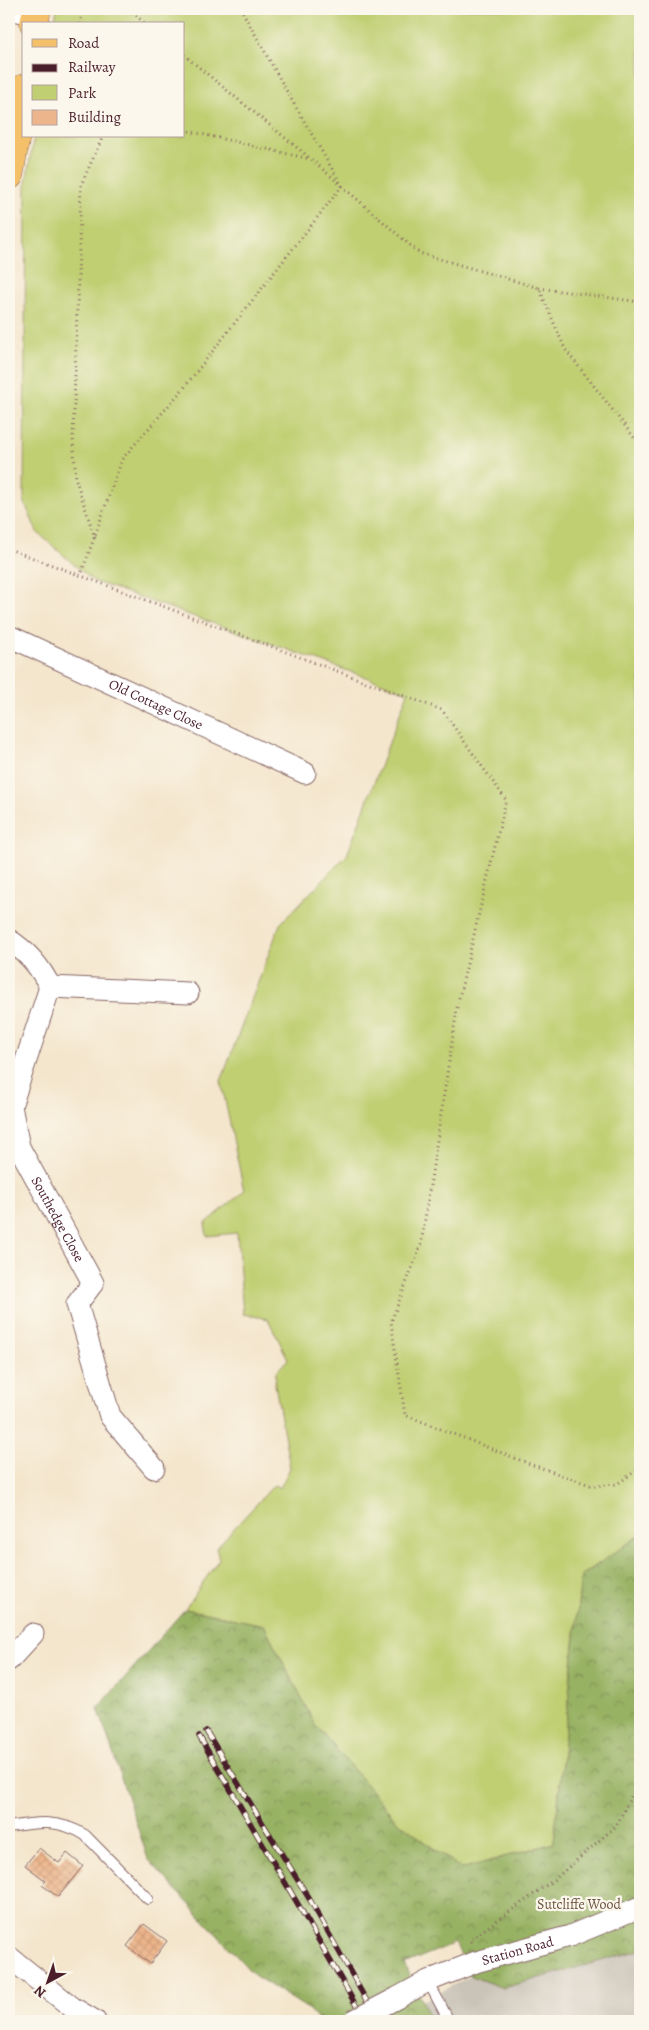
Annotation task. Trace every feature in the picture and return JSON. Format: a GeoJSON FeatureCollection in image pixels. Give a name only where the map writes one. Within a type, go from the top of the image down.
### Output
{"type":"FeatureCollection","features":[{"type":"Feature","properties":{"kind":"main road"},"geometry":{"type":"LineString","coordinates":[[9,176],[22,100]]}},
{"type":"Feature","properties":{"kind":"street"},"geometry":{"type":"LineString","coordinates":[[9,9],[36,16]]}},
{"type":"Feature","properties":{"kind":"street","name":"Old Cottage Close"},"geometry":{"type":"LineString","coordinates":[[9,636],[305,772]]}},
{"type":"Feature","properties":{"kind":"street"},"geometry":{"type":"LineString","coordinates":[[9,940],[18,946],[44,974],[50,987],[188,993]]}},
{"type":"Feature","properties":{"kind":"street","name":"Southedge Close"},"geometry":{"type":"LineString","coordinates":[[50,987],[11,1106],[19,1147],[93,1284],[77,1304],[110,1416],[154,1468]]}},
{"type":"Feature","properties":{"kind":"street"},"geometry":{"type":"LineString","coordinates":[[9,1660],[33,1634]]}},
{"type":"Feature","properties":{"kind":"street","name":"Station Road"},"geometry":{"type":"LineString","coordinates":[[353,2021],[428,1981],[476,1962],[570,1936],[640,1907]]}},
{"type":"Feature","properties":{"kind":"street"},"geometry":{"type":"LineString","coordinates":[[9,1957],[74,2008],[95,2021]]}},
{"type":"Feature","properties":{"kind":"lane"},"geometry":{"type":"LineString","coordinates":[[9,1827],[51,1823],[74,1828],[85,1835],[148,1899]]}},
{"type":"Feature","properties":{"kind":"lane"},"geometry":{"type":"LineString","coordinates":[[428,1981],[449,2021]]}},
{"type":"Feature","properties":{"kind":"path"},"geometry":{"type":"LineString","coordinates":[[80,22],[83,9]]}},
{"type":"Feature","properties":{"kind":"path"},"geometry":{"type":"LineString","coordinates":[[128,9],[144,22]]}},
{"type":"Feature","properties":{"kind":"path"},"geometry":{"type":"LineString","coordinates":[[241,9],[342,186]]}},
{"type":"Feature","properties":{"kind":"path"},"geometry":{"type":"LineString","coordinates":[[185,55],[311,159],[418,253],[539,288],[640,302]]}},
{"type":"Feature","properties":{"kind":"path"},"geometry":{"type":"LineString","coordinates":[[185,130],[311,159]]}},
{"type":"Feature","properties":{"kind":"path"},"geometry":{"type":"LineString","coordinates":[[95,538],[76,480],[73,438],[81,185],[101,138]]}},
{"type":"Feature","properties":{"kind":"path"},"geometry":{"type":"LineString","coordinates":[[82,572],[122,459],[183,389],[342,186]]}},
{"type":"Feature","properties":{"kind":"path"},"geometry":{"type":"LineString","coordinates":[[539,288],[565,349],[640,445]]}},
{"type":"Feature","properties":{"kind":"path"},"geometry":{"type":"LineString","coordinates":[[9,549],[442,710],[506,800],[458,1002],[421,1245],[391,1322],[405,1415],[530,1464],[593,1486],[617,1484],[640,1468]]}},
{"type":"Feature","properties":{"kind":"path"},"geometry":{"type":"LineString","coordinates":[[476,1962],[470,1940],[555,1878],[616,1826],[640,1779]]}},
{"type":"Feature","properties":{"kind":"shaded area"},"geometry":{"type":"Polygon","coordinates":[[[640,1950],[640,2021],[417,2021],[409,2008],[471,1976],[503,1988],[640,1950]]]}},
{"type":"Feature","properties":{"kind":"green space"},"geometry":{"type":"Polygon","coordinates":[[[57,9],[640,9],[640,1535],[581,1576],[554,1843],[461,1869],[396,1820],[314,1723],[264,1625],[185,1609],[219,1559],[216,1548],[274,1485],[280,1488],[290,1468],[275,1384],[276,1372],[288,1359],[268,1319],[243,1314],[237,1233],[207,1236],[205,1224],[244,1191],[221,1081],[280,924],[347,855],[408,692],[93,581],[37,532],[24,501],[26,182],[34,138],[185,138],[185,22],[54,22],[57,9]]]}},
{"type":"Feature","properties":{"kind":"green space","name":"Sutcliffe Wood"},"geometry":{"type":"Polygon","coordinates":[[[640,1535],[640,1950],[503,1988],[471,1976],[455,1943],[404,1964],[432,2021],[319,2021],[308,2009],[254,1975],[148,1859],[98,1708],[185,1609],[264,1625],[314,1723],[396,1820],[461,1869],[554,1843],[581,1576],[640,1535]]]}},
{"type":"Feature","properties":{"kind":"building"},"geometry":{"type":"Polygon","coordinates":[[[39,1848],[59,1863],[67,1853],[83,1866],[58,1897],[42,1885],[46,1881],[25,1865],[39,1848]]]}},
{"type":"Feature","properties":{"kind":"building"},"geometry":{"type":"Polygon","coordinates":[[[144,1924],[167,1941],[150,1964],[127,1946],[144,1924]]]}},
{"type":"Feature","properties":{"kind":"railway"},"geometry":{"type":"LineString","coordinates":[[206,1731],[310,1900],[378,2021]]}},
{"type":"Feature","properties":{"kind":"railway"},"geometry":{"type":"LineString","coordinates":[[199,1736],[365,2021]]}}]}
